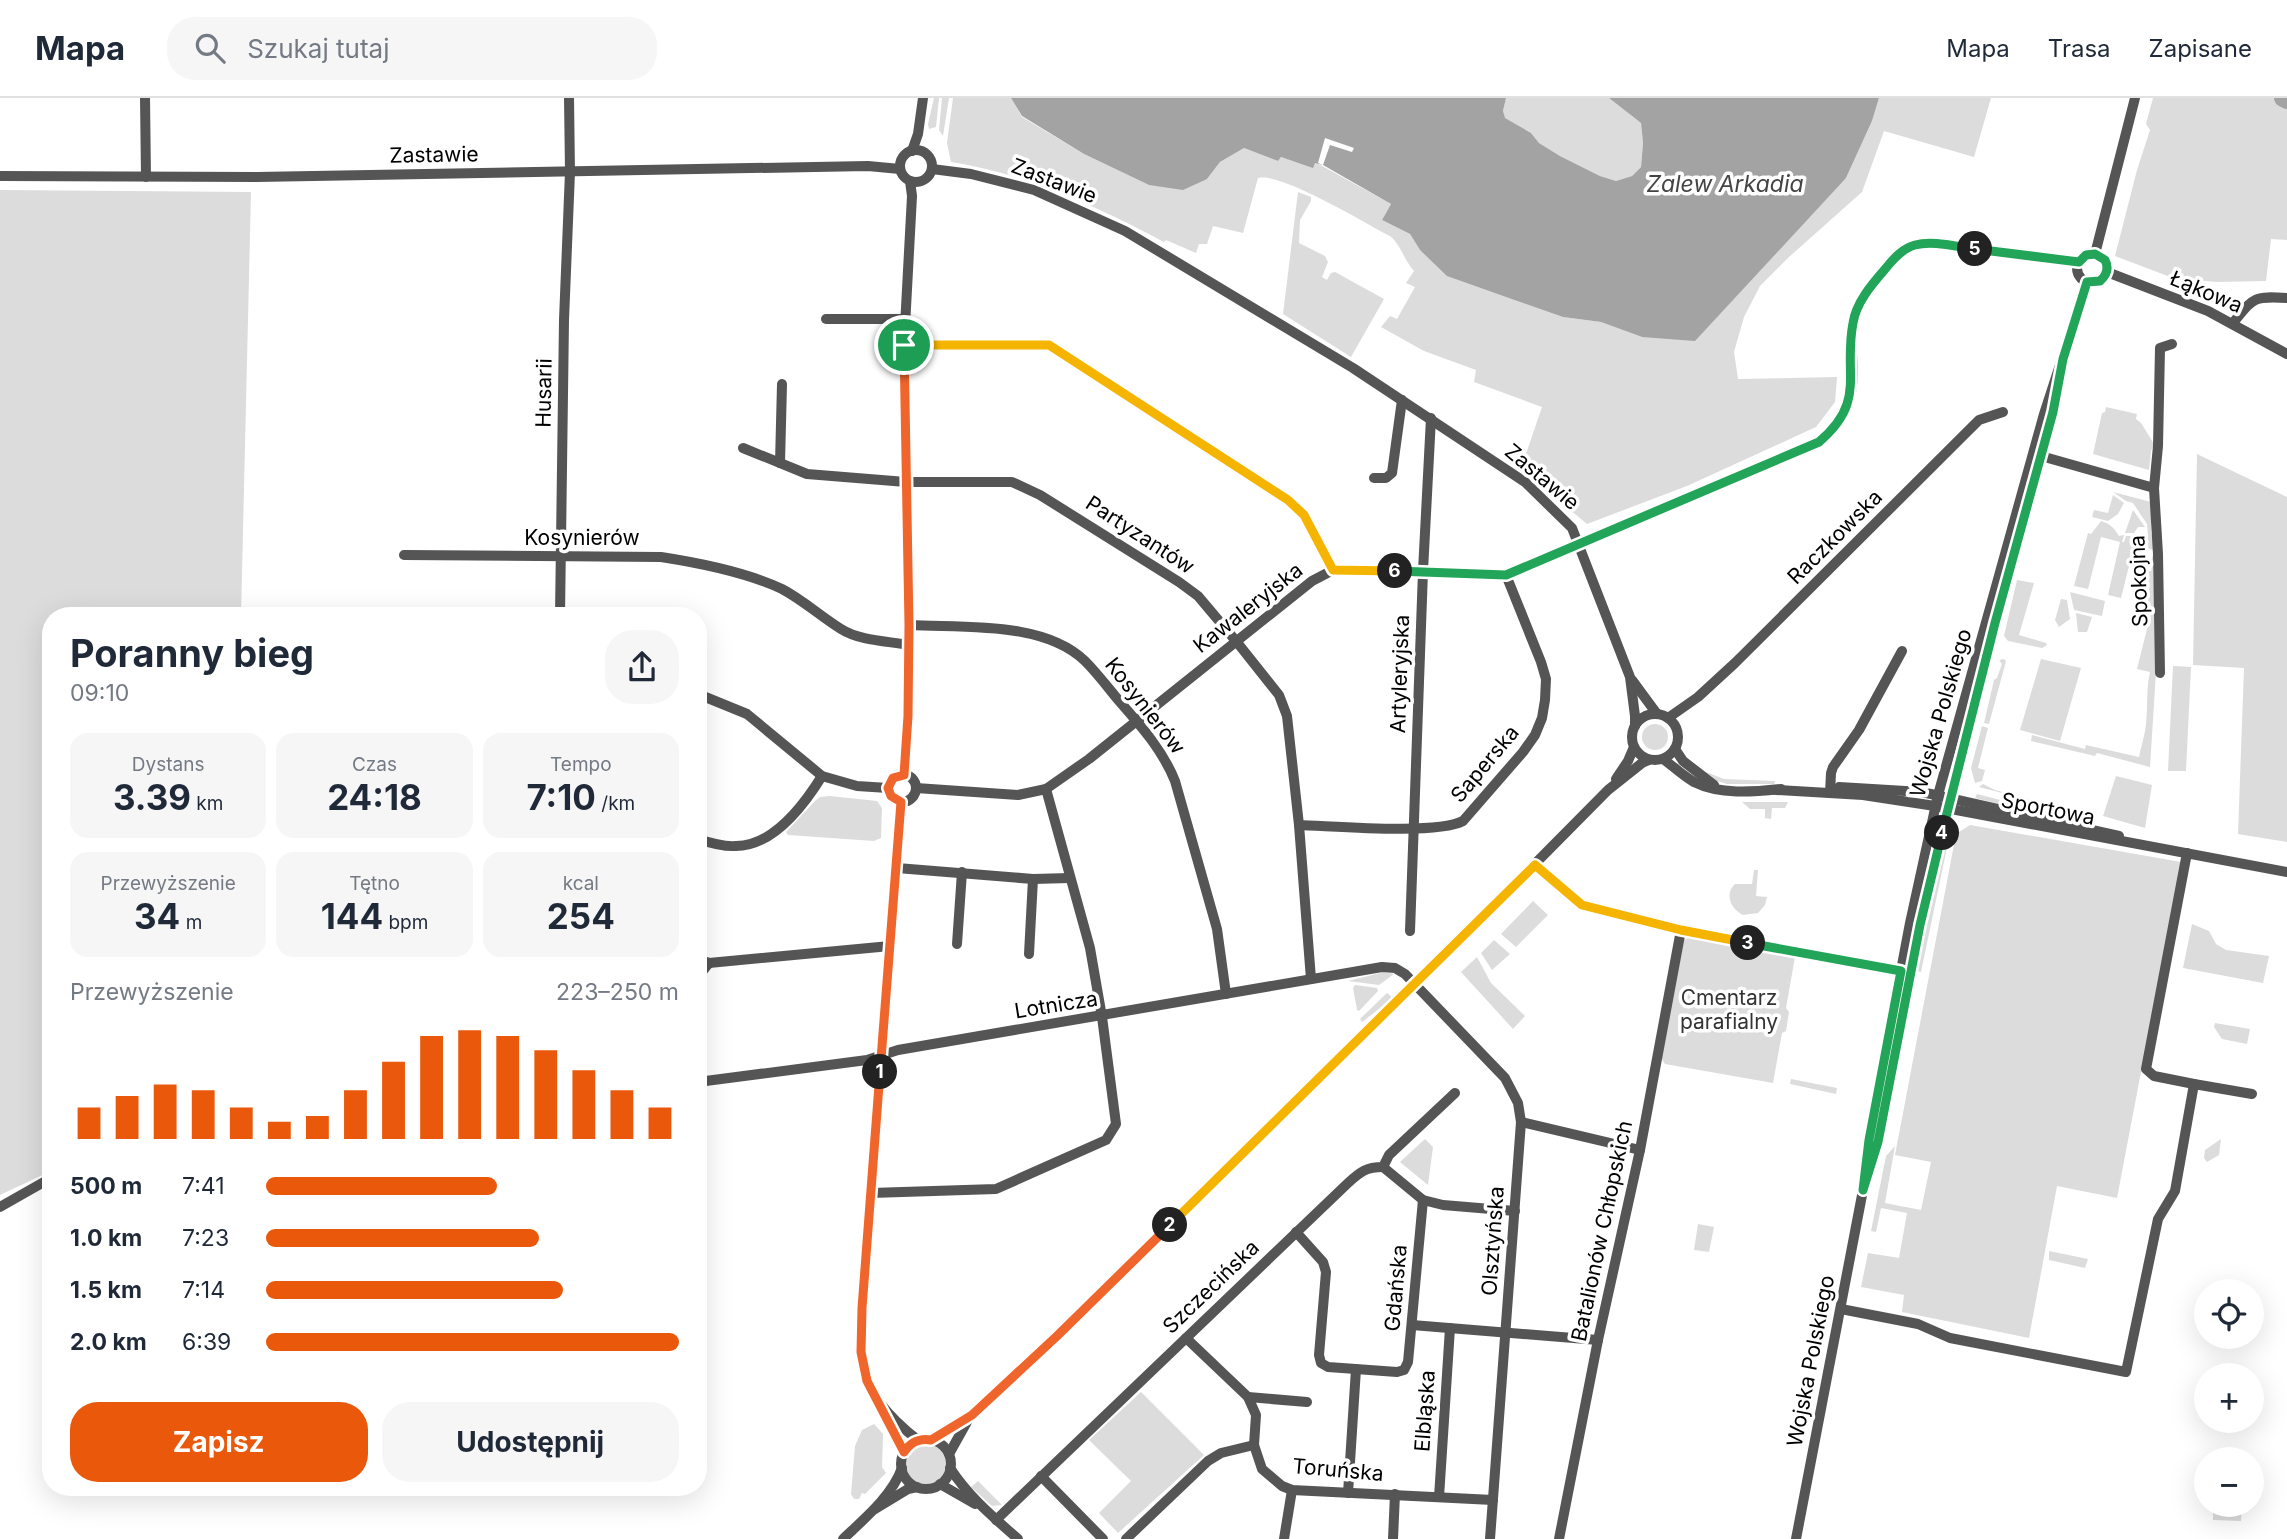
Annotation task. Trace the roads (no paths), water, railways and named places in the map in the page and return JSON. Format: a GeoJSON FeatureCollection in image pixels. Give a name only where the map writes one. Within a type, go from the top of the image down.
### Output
{"type":"FeatureCollection","features":[{"type":"Feature","properties":{"kind":"street"},"geometry":{"type":"LineString","coordinates":[[145,98],[146,177]]}},
{"type":"Feature","properties":{"kind":"street","name":"Husarii"},"geometry":{"type":"LineString","coordinates":[[560,607],[564,320],[570,172],[569,98]]}},
{"type":"Feature","properties":{"kind":"street"},"geometry":{"type":"LineString","coordinates":[[918,152],[901,164],[904,176],[915,181],[927,178],[932,166],[918,152],[923,98]]}},
{"type":"Feature","properties":{"kind":"street"},"geometry":{"type":"LineString","coordinates":[[2095,254],[2135,98]]}},
{"type":"Feature","properties":{"kind":"street","name":"Zastawie"},"geometry":{"type":"LineString","coordinates":[[0,176],[570,172],[901,164]]}},
{"type":"Feature","properties":{"kind":"street","name":"Zastawie"},"geometry":{"type":"LineString","coordinates":[[932,166],[1034,190],[1125,230],[1180,262],[1431,418],[1525,482],[1572,527],[1578,544],[1795,453],[1819,442],[1830,433],[1849,402],[1853,321],[1859,306],[1893,260],[1913,245],[1935,244],[2079,262]]}},
{"type":"Feature","properties":{"kind":"street"},"geometry":{"type":"LineString","coordinates":[[904,775],[909,625],[904,345],[915,181]]}},
{"type":"Feature","properties":{"kind":"street"},"geometry":{"type":"LineString","coordinates":[[2095,254],[2105,260],[2107,272],[2100,281],[2087,282],[2078,272],[2079,262],[2086,255],[2095,254]]}},
{"type":"Feature","properties":{"kind":"street","name":"Łąkowa"},"geometry":{"type":"LineString","coordinates":[[2107,272],[2208,311],[2287,354]]}},
{"type":"Feature","properties":{"kind":"street"},"geometry":{"type":"LineString","coordinates":[[2063,359],[2087,282]]}},
{"type":"Feature","properties":{"kind":"street"},"geometry":{"type":"LineString","coordinates":[[2233,323],[2256,298],[2287,298]]}},
{"type":"Feature","properties":{"kind":"street"},"geometry":{"type":"LineString","coordinates":[[826,319],[905,319]]}},
{"type":"Feature","properties":{"kind":"street","name":"Spokojna"},"geometry":{"type":"LineString","coordinates":[[2160,674],[2154,488],[2158,446],[2160,348],[2172,344]]}},
{"type":"Feature","properties":{"kind":"street"},"geometry":{"type":"LineString","coordinates":[[904,345],[1049,345],[1288,500],[1304,515],[1333,570]]}},
{"type":"Feature","properties":{"kind":"street","name":"Wojska Polskiego"},"geometry":{"type":"LineString","coordinates":[[1796,1539],[1863,1190],[1869,1140],[1901,971],[1935,806],[2044,414],[2063,359]]}},
{"type":"Feature","properties":{"kind":"street","name":"Wojska Polskiego"},"geometry":{"type":"LineString","coordinates":[[1863,1190],[1878,1142],[1920,925],[1947,809],[2053,412],[2063,359]]}},
{"type":"Feature","properties":{"kind":"street"},"geometry":{"type":"LineString","coordinates":[[780,463],[782,384]]}},
{"type":"Feature","properties":{"kind":"street"},"geometry":{"type":"LineString","coordinates":[[1374,478],[1386,478],[1392,473],[1402,400]]}},
{"type":"Feature","properties":{"kind":"street","name":"Raczkowska"},"geometry":{"type":"LineString","coordinates":[[1677,729],[1698,697],[1973,425],[1979,420],[2003,412]]}},
{"type":"Feature","properties":{"kind":"street","name":"Artyleryjska"},"geometry":{"type":"LineString","coordinates":[[1410,931],[1431,418]]}},
{"type":"Feature","properties":{"kind":"street","name":"Partyzantów"},"geometry":{"type":"LineString","coordinates":[[743,448],[807,474],[906,482],[996,480],[1026,486],[1198,596],[1279,695],[1287,716],[1311,979]]}},
{"type":"Feature","properties":{"kind":"street"},"geometry":{"type":"LineString","coordinates":[[2041,456],[2154,488]]}},
{"type":"Feature","properties":{"kind":"street"},"geometry":{"type":"LineString","coordinates":[[1578,544],[1630,677],[1636,716],[1632,732],[1634,747],[1637,753],[1649,760]]}},
{"type":"Feature","properties":{"kind":"street","name":"Kawaleryjska"},"geometry":{"type":"LineString","coordinates":[[916,788],[1018,795],[1046,789],[1089,759],[1311,581],[1333,570],[1506,575],[1578,544]]}},
{"type":"Feature","properties":{"kind":"street","name":"Kosynierów"},"geometry":{"type":"LineString","coordinates":[[404,555],[661,557],[721,569],[780,589],[843,630],[863,638],[909,645]]}},
{"type":"Feature","properties":{"kind":"street","name":"Saperska"},"geometry":{"type":"LineString","coordinates":[[1299,825],[1415,828],[1455,825],[1463,821],[1523,752],[1535,735],[1542,718],[1546,679],[1506,575]]}},
{"type":"Feature","properties":{"kind":"street","name":"Kosynierów"},"geometry":{"type":"LineString","coordinates":[[909,625],[1022,631],[1047,638],[1084,660],[1137,721],[1167,761],[1175,781],[1217,929],[1226,995]]}},
{"type":"Feature","properties":{"kind":"street"},"geometry":{"type":"LineString","coordinates":[[1663,759],[1692,781],[1709,788],[1731,791],[1831,790],[1833,767],[1859,730],[1902,651]]}},
{"type":"Feature","properties":{"kind":"street"},"geometry":{"type":"LineString","coordinates":[[843,1539],[873,1511],[899,1477],[904,1452],[908,1446],[972,1415],[1057,1336],[1416,984],[1608,790],[1642,763],[1663,759],[1675,749],[1679,736],[1677,729],[1662,716],[1630,677]]}},
{"type":"Feature","properties":{"kind":"street","name":"Raczkowska"},"geometry":{"type":"LineString","coordinates":[[1662,716],[1698,697]]}},
{"type":"Feature","properties":{"kind":"street"},"geometry":{"type":"LineString","coordinates":[[707,698],[747,715],[822,776],[857,786],[888,788]]}},
{"type":"Feature","properties":{"kind":"street"},"geometry":{"type":"LineString","coordinates":[[1634,726],[1644,716],[1662,716]]}},
{"type":"Feature","properties":{"kind":"street"},"geometry":{"type":"LineString","coordinates":[[1608,790],[1628,761],[1634,747]]}},
{"type":"Feature","properties":{"kind":"street"},"geometry":{"type":"LineString","coordinates":[[1675,749],[1695,772],[1722,789]]}},
{"type":"Feature","properties":{"kind":"street"},"geometry":{"type":"LineString","coordinates":[[904,775],[912,779],[916,788],[910,800],[901,802],[891,796],[888,788],[893,778],[904,775]]}},
{"type":"Feature","properties":{"kind":"street"},"geometry":{"type":"LineString","coordinates":[[707,842],[737,846],[756,842],[773,833],[813,790],[822,776]]}},
{"type":"Feature","properties":{"kind":"street"},"geometry":{"type":"LineString","coordinates":[[871,1193],[996,1189],[1106,1140],[1113,1130],[1116,1116],[1090,948],[1046,789]]}},
{"type":"Feature","properties":{"kind":"street","name":"Sportowa"},"geometry":{"type":"LineString","coordinates":[[1831,790],[1938,794],[2096,829],[2154,846],[2287,872]]}},
{"type":"Feature","properties":{"kind":"street","name":"Sportowa"},"geometry":{"type":"LineString","coordinates":[[1831,790],[1935,806],[2094,838],[2154,846]]}},
{"type":"Feature","properties":{"kind":"street"},"geometry":{"type":"LineString","coordinates":[[901,802],[862,1308],[861,1352],[867,1381],[904,1452]]}},
{"type":"Feature","properties":{"kind":"street"},"geometry":{"type":"LineString","coordinates":[[2187,853],[2146,1069],[2154,1076],[2252,1094]]}},
{"type":"Feature","properties":{"kind":"street"},"geometry":{"type":"LineString","coordinates":[[1535,865],[1582,905],[1681,930],[1901,971]]}},
{"type":"Feature","properties":{"kind":"street"},"geometry":{"type":"LineString","coordinates":[[897,868],[1033,879],[1070,878]]}},
{"type":"Feature","properties":{"kind":"street"},"geometry":{"type":"LineString","coordinates":[[957,944],[962,872]]}},
{"type":"Feature","properties":{"kind":"street"},"geometry":{"type":"LineString","coordinates":[[1028,954],[1033,879]]}},
{"type":"Feature","properties":{"kind":"street","name":"Batalionów Chłopskich"},"geometry":{"type":"LineString","coordinates":[[1559,1539],[1598,1340],[1640,1150],[1681,930]]}},
{"type":"Feature","properties":{"kind":"street"},"geometry":{"type":"LineString","coordinates":[[707,961],[890,946]]}},
{"type":"Feature","properties":{"kind":"street","name":"Lotnicza"},"geometry":{"type":"LineString","coordinates":[[707,1081],[882,1056],[898,1050],[1389,967],[1405,974],[1416,984]]}},
{"type":"Feature","properties":{"kind":"street","name":"Olsztyńska"},"geometry":{"type":"LineString","coordinates":[[1416,984],[1505,1077],[1515,1096],[1521,1122],[1490,1539]]}},
{"type":"Feature","properties":{"kind":"street"},"geometry":{"type":"LineString","coordinates":[[1841,1309],[1918,1324],[1950,1338],[2126,1372],[2158,1219],[2175,1191],[2194,1084]]}},
{"type":"Feature","properties":{"kind":"street","name":"Szczecińska"},"geometry":{"type":"LineString","coordinates":[[996,1520],[1296,1232],[1363,1170],[1383,1167],[1389,1155],[1455,1093]]}},
{"type":"Feature","properties":{"kind":"street"},"geometry":{"type":"LineString","coordinates":[[1521,1122],[1640,1150]]}},
{"type":"Feature","properties":{"kind":"street"},"geometry":{"type":"LineString","coordinates":[[1383,1167],[1423,1200],[1443,1205],[1515,1211]]}},
{"type":"Feature","properties":{"kind":"street"},"geometry":{"type":"LineString","coordinates":[[0,1207],[42,1183]]}},
{"type":"Feature","properties":{"kind":"street","name":"Gdańska"},"geometry":{"type":"LineString","coordinates":[[1356,1369],[1396,1372],[1404,1370],[1408,1363],[1423,1200]]}},
{"type":"Feature","properties":{"kind":"street"},"geometry":{"type":"LineString","coordinates":[[1296,1232],[1323,1262],[1326,1272],[1319,1355],[1321,1363],[1328,1367],[1356,1369],[1348,1493]]}},
{"type":"Feature","properties":{"kind":"street"},"geometry":{"type":"LineString","coordinates":[[1412,1325],[1598,1340]]}},
{"type":"Feature","properties":{"kind":"street","name":"Elbląska"},"geometry":{"type":"LineString","coordinates":[[1438,1497],[1450,1328]]}},
{"type":"Feature","properties":{"kind":"street"},"geometry":{"type":"LineString","coordinates":[[1186,1338],[1248,1397],[1307,1402]]}},
{"type":"Feature","properties":{"kind":"street","name":"Toruńska"},"geometry":{"type":"LineString","coordinates":[[1248,1397],[1256,1415],[1254,1446],[1262,1469],[1282,1486],[1292,1490],[1493,1500]]}},
{"type":"Feature","properties":{"kind":"street"},"geometry":{"type":"LineString","coordinates":[[873,1511],[908,1489],[931,1488],[940,1484],[947,1477],[950,1468],[949,1454],[942,1444],[911,1436],[883,1409]]}},
{"type":"Feature","properties":{"kind":"street"},"geometry":{"type":"LineString","coordinates":[[949,1454],[972,1415]]}},
{"type":"Feature","properties":{"kind":"street"},"geometry":{"type":"LineString","coordinates":[[1126,1539],[1209,1461],[1221,1453],[1254,1446]]}},
{"type":"Feature","properties":{"kind":"street"},"geometry":{"type":"LineString","coordinates":[[902,1468],[909,1482],[917,1487]]}},
{"type":"Feature","properties":{"kind":"street"},"geometry":{"type":"LineString","coordinates":[[950,1468],[986,1511],[1018,1539]]}},
{"type":"Feature","properties":{"kind":"street"},"geometry":{"type":"LineString","coordinates":[[1041,1476],[1103,1539]]}},
{"type":"Feature","properties":{"kind":"street"},"geometry":{"type":"LineString","coordinates":[[940,1484],[986,1511]]}},
{"type":"Feature","properties":{"kind":"street"},"geometry":{"type":"LineString","coordinates":[[1284,1539],[1292,1490]]}},
{"type":"Feature","properties":{"kind":"street"},"geometry":{"type":"LineString","coordinates":[[1393,1539],[1395,1494]]}},
{"type":"Feature","properties":{"kind":"water","name":"Zalew Arkadia"},"geometry":{"type":"Polygon","coordinates":[[[1011,98],[1506,98],[1503,111],[1505,118],[1531,133],[1539,143],[1560,156],[1616,181],[1632,176],[1641,167],[1643,143],[1641,123],[1609,98],[1879,98],[1872,121],[1846,178],[1695,341],[1642,337],[1601,322],[1563,317],[1447,276],[1420,250],[1410,234],[1382,220],[1391,204],[1323,165],[1315,163],[1313,168],[1281,157],[1278,161],[1244,148],[1220,162],[1207,179],[1183,190],[1149,185],[1084,154],[1022,116],[1011,98]]]}},
{"type":"Feature","properties":{"kind":"waterway"},"geometry":{"type":"LineString","coordinates":[[2283,98],[2287,100]]}},
{"type":"Feature","properties":{"kind":"park label","name":"Cmentarz parafialny"},"geometry":{"type":"Point","coordinates":[1729,1010]}}]}
